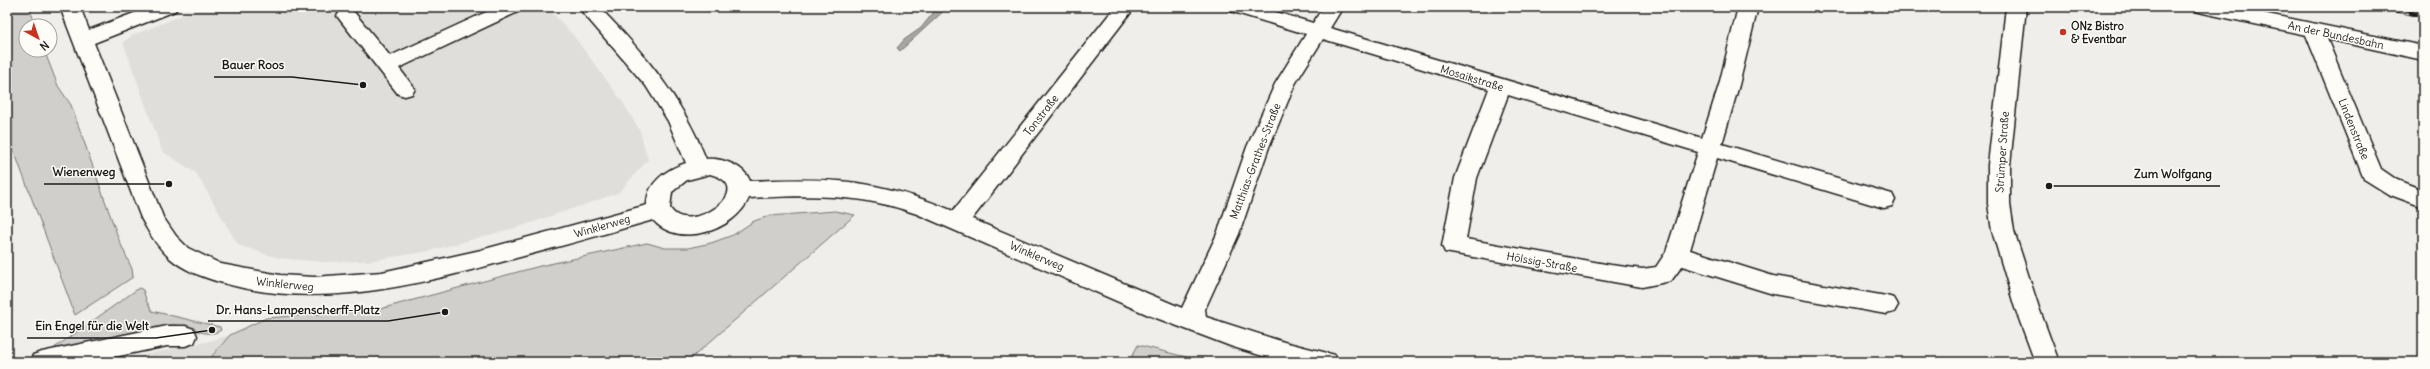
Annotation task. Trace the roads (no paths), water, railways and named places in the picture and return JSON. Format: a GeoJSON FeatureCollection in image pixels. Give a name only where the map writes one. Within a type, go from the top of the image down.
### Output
{"type":"FeatureCollection","features":[{"type":"Feature","properties":{"kind":"street","name":"Winklerweg"},"geometry":{"type":"LineString","coordinates":[[70,7],[152,218],[163,237],[181,254],[229,276],[268,284],[306,287],[360,285],[411,276],[478,260],[658,210]]}},
{"type":"Feature","properties":{"kind":"street"},"geometry":{"type":"LineString","coordinates":[[82,40],[168,7]]}},
{"type":"Feature","properties":{"kind":"street"},"geometry":{"type":"LineString","coordinates":[[387,65],[513,7]]}},
{"type":"Feature","properties":{"kind":"street"},"geometry":{"type":"LineString","coordinates":[[588,7],[648,72],[668,101],[687,138],[698,167]]}},
{"type":"Feature","properties":{"kind":"street","name":"Tonstraße"},"geometry":{"type":"LineString","coordinates":[[958,222],[1125,7]]}},
{"type":"Feature","properties":{"kind":"street","name":"Mosaikstraße"},"geometry":{"type":"LineString","coordinates":[[1237,7],[1708,148]]}},
{"type":"Feature","properties":{"kind":"street","name":"Matthias-Grathes-Straße"},"geometry":{"type":"LineString","coordinates":[[1194,321],[1193,309],[1228,234],[1273,112],[1285,84],[1333,7]]}},
{"type":"Feature","properties":{"kind":"street","name":"Hölssig-Straße"},"geometry":{"type":"LineString","coordinates":[[1501,86],[1466,178],[1453,246],[1642,278],[1662,275],[1677,255],[1730,79],[1748,7]]}},
{"type":"Feature","properties":{"kind":"street","name":"Strümper Straße"},"geometry":{"type":"LineString","coordinates":[[2016,7],[1999,165],[1999,204],[2010,252],[2027,308],[2047,362]]}},
{"type":"Feature","properties":{"kind":"street","name":"An der Bundesbahn"},"geometry":{"type":"LineString","coordinates":[[2203,7],[2423,53]]}},
{"type":"Feature","properties":{"kind":"street"},"geometry":{"type":"LineString","coordinates":[[348,16],[405,89]]}},
{"type":"Feature","properties":{"kind":"street","name":"Lindenstraße"},"geometry":{"type":"LineString","coordinates":[[2314,31],[2372,173],[2380,182],[2423,199]]}},
{"type":"Feature","properties":{"kind":"street"},"geometry":{"type":"LineString","coordinates":[[1708,148],[1884,200]]}},
{"type":"Feature","properties":{"kind":"street"},"geometry":{"type":"LineString","coordinates":[[710,166],[728,169],[740,181],[741,190],[738,200],[731,209],[723,215],[703,224],[687,226],[673,223],[663,218],[658,210],[658,199],[666,184],[683,172],[698,167],[710,166]]}},
{"type":"Feature","properties":{"kind":"street","name":"Winklerweg"},"geometry":{"type":"LineString","coordinates":[[741,190],[800,187],[879,194],[958,222],[1194,321],[1248,341],[1326,362]]}},
{"type":"Feature","properties":{"kind":"street"},"geometry":{"type":"LineString","coordinates":[[1677,255],[1773,285],[1886,305]]}},
{"type":"Feature","properties":{"kind":"street"},"geometry":{"type":"LineString","coordinates":[[42,362],[167,336],[185,336]]}},
{"type":"Feature","properties":{"kind":"railway"},"geometry":{"type":"LineString","coordinates":[[2382,7],[2423,16]]}},
{"type":"Feature","properties":{"kind":"railway"},"geometry":{"type":"LineString","coordinates":[[2417,7],[2423,8]]}},
{"type":"Feature","properties":{"kind":"place","name":"ONz Bistro & Eventbar"},"geometry":{"type":"Point","coordinates":[2063,32]}},
{"type":"Feature","properties":{"kind":"place","name":"Bauer Roos"},"geometry":{"type":"Point","coordinates":[363,85]}},
{"type":"Feature","properties":{"kind":"place","name":"Wienenweg"},"geometry":{"type":"Point","coordinates":[169,184]}},
{"type":"Feature","properties":{"kind":"place","name":"Zum Wolfgang"},"geometry":{"type":"Point","coordinates":[2049,186]}},
{"type":"Feature","properties":{"kind":"place","name":"Dr. Hans-Lampenscherff-Platz"},"geometry":{"type":"Point","coordinates":[445,312]}},
{"type":"Feature","properties":{"kind":"place","name":"Ein Engel für die Welt"},"geometry":{"type":"Point","coordinates":[212,330]}}]}
